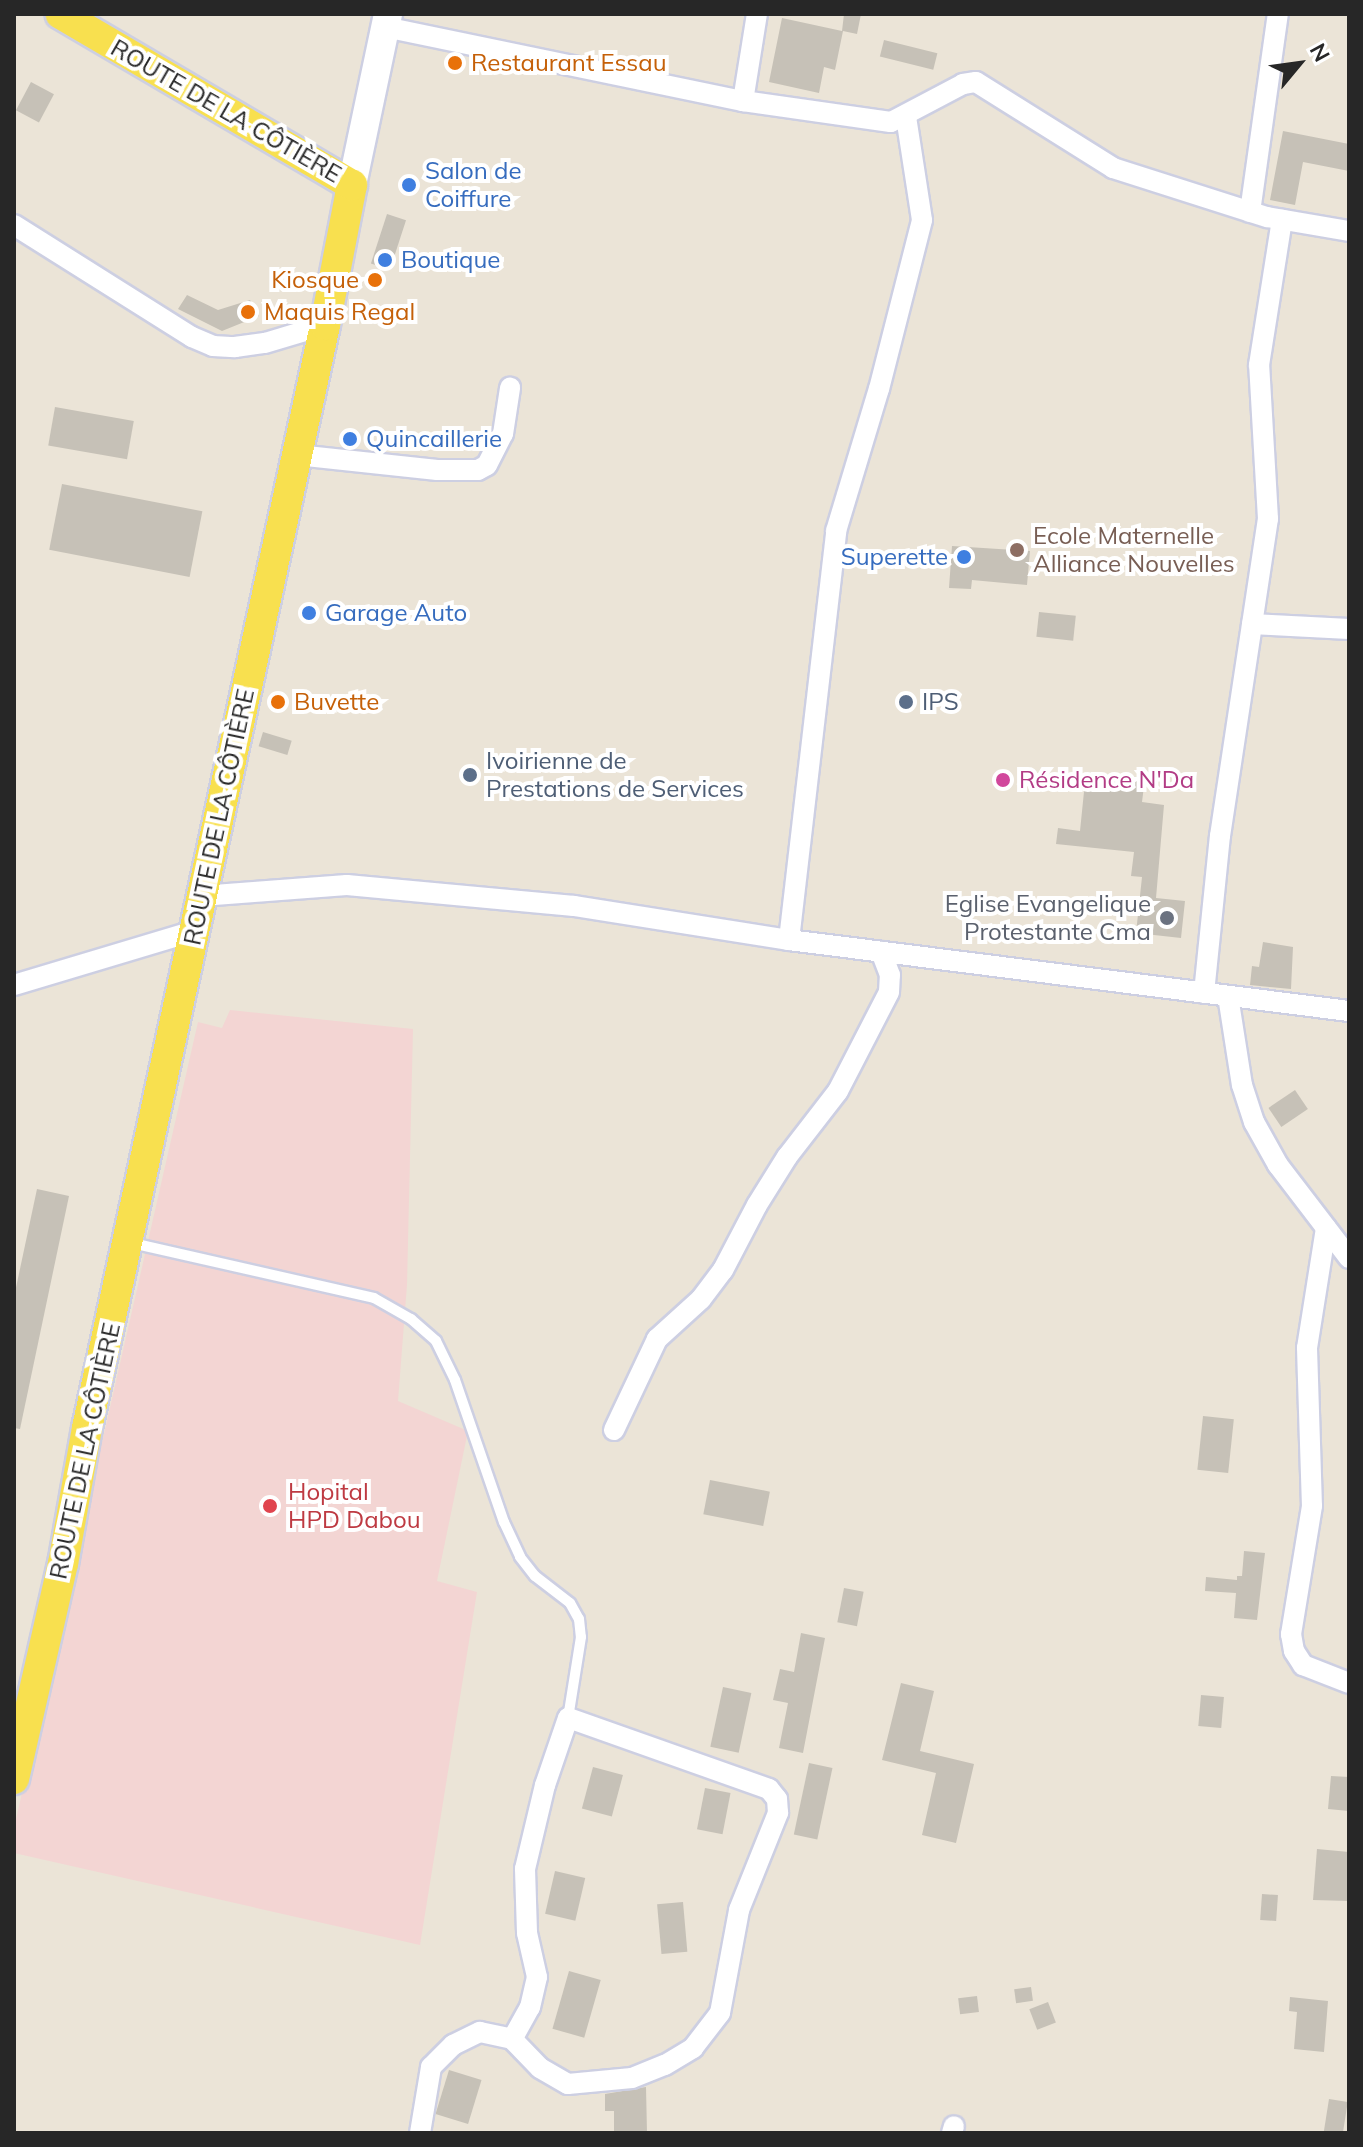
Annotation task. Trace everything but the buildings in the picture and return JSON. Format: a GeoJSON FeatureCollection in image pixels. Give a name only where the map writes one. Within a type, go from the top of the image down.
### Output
{"type":"FeatureCollection","features":[{"type":"Feature","properties":{"kind":"main road","name":"ROUTE DE LA CÔTIÈRE"},"geometry":{"type":"LineString","coordinates":[[14,1779],[325,325],[352,185],[60,14]]}},
{"type":"Feature","properties":{"kind":"main road"},"geometry":{"type":"LineString","coordinates":[[352,185],[387,21]]}},
{"type":"Feature","properties":{"kind":"street"},"geometry":{"type":"LineString","coordinates":[[743,101],[757,14]]}},
{"type":"Feature","properties":{"kind":"street"},"geometry":{"type":"LineString","coordinates":[[1250,212],[1278,14]]}},
{"type":"Feature","properties":{"kind":"street"},"geometry":{"type":"LineString","coordinates":[[387,21],[743,101],[891,122],[906,117],[963,84],[976,82],[1113,168],[1250,212],[1349,231]]}},
{"type":"Feature","properties":{"kind":"street"},"geometry":{"type":"LineString","coordinates":[[789,940],[836,531],[879,389],[922,220],[906,117]]}},
{"type":"Feature","properties":{"kind":"street"},"geometry":{"type":"LineString","coordinates":[[1204,993],[1220,836],[1268,519],[1259,365],[1282,220]]}},
{"type":"Feature","properties":{"kind":"street"},"geometry":{"type":"LineString","coordinates":[[14,225],[192,337],[213,346],[265,343],[325,325]]}},
{"type":"Feature","properties":{"kind":"street"},"geometry":{"type":"LineString","coordinates":[[297,455],[437,470],[478,470],[487,465],[503,434],[510,388]]}},
{"type":"Feature","properties":{"kind":"street"},"geometry":{"type":"LineString","coordinates":[[1252,624],[1349,629]]}},
{"type":"Feature","properties":{"kind":"street"},"geometry":{"type":"LineString","coordinates":[[201,896],[347,885],[574,906],[789,940],[1349,1011]]}},
{"type":"Feature","properties":{"kind":"street"},"geometry":{"type":"LineString","coordinates":[[14,985],[194,931]]}},
{"type":"Feature","properties":{"kind":"street"},"geometry":{"type":"LineString","coordinates":[[614,1430],[657,1339],[701,1299],[723,1270],[779,1169],[845,1078],[889,992],[890,975],[881,952]]}},
{"type":"Feature","properties":{"kind":"street"},"geometry":{"type":"LineString","coordinates":[[1228,996],[1242,1085],[1254,1122],[1278,1165],[1349,1258]]}},
{"type":"Feature","properties":{"kind":"street"},"geometry":{"type":"LineString","coordinates":[[1326,1228],[1307,1348],[1312,1506],[1291,1634],[1294,1651],[1303,1665],[1349,1683]]}},
{"type":"Feature","properties":{"kind":"street"},"geometry":{"type":"LineString","coordinates":[[420,2133],[431,2067],[453,2045],[480,2032],[512,2039],[540,2068],[568,2084],[632,2078],[693,2048],[720,2013],[739,1910],[769,1843],[778,1813],[777,1799],[769,1789],[568,1718],[545,1785],[525,1869],[527,1933],[537,1977],[530,2007],[512,2039]]}},
{"type":"Feature","properties":{"kind":"lane"},"geometry":{"type":"LineString","coordinates":[[130,1242],[374,1298],[411,1319],[436,1341],[455,1380],[520,1557],[535,1576],[570,1603],[579,1619],[581,1637],[568,1718]]}},
{"type":"Feature","properties":{"kind":"shaded area","name":"Hopital HPD Dabou"},"geometry":{"type":"Polygon","coordinates":[[[230,1010],[413,1029],[407,1285],[398,1401],[468,1431],[437,1581],[477,1592],[420,1945],[14,1853],[14,1828],[198,1022],[222,1028],[230,1010]]]}},
{"type":"Feature","properties":{"kind":"place","name":"Restaurant Essau"},"geometry":{"type":"Point","coordinates":[455,63]}},
{"type":"Feature","properties":{"kind":"place","name":"Salon de Coiffure"},"geometry":{"type":"Point","coordinates":[409,185]}},
{"type":"Feature","properties":{"kind":"place","name":"Boutique"},"geometry":{"type":"Point","coordinates":[385,260]}},
{"type":"Feature","properties":{"kind":"place","name":"Kiosque"},"geometry":{"type":"Point","coordinates":[375,280]}},
{"type":"Feature","properties":{"kind":"place","name":"Maquis Regal"},"geometry":{"type":"Point","coordinates":[248,312]}},
{"type":"Feature","properties":{"kind":"place","name":"Quincaillerie"},"geometry":{"type":"Point","coordinates":[350,439]}},
{"type":"Feature","properties":{"kind":"place","name":"Ecole Maternelle Alliance Nouvelles"},"geometry":{"type":"Point","coordinates":[1017,550]}},
{"type":"Feature","properties":{"kind":"place","name":"Superette"},"geometry":{"type":"Point","coordinates":[964,557]}},
{"type":"Feature","properties":{"kind":"place","name":"Garage Auto"},"geometry":{"type":"Point","coordinates":[309,613]}},
{"type":"Feature","properties":{"kind":"place","name":"Buvette"},"geometry":{"type":"Point","coordinates":[278,702]}},
{"type":"Feature","properties":{"kind":"place","name":"IPS"},"geometry":{"type":"Point","coordinates":[906,702]}},
{"type":"Feature","properties":{"kind":"place","name":"Ivoirienne de Prestations de Services"},"geometry":{"type":"Point","coordinates":[470,775]}},
{"type":"Feature","properties":{"kind":"place","name":"Résidence N'Da"},"geometry":{"type":"Point","coordinates":[1003,780]}},
{"type":"Feature","properties":{"kind":"place","name":"Eglise Evangelique Protestante Cma"},"geometry":{"type":"Point","coordinates":[1167,918]}},
{"type":"Feature","properties":{"kind":"place","name":"Hopital HPD Dabou"},"geometry":{"type":"Point","coordinates":[270,1506]}}]}
